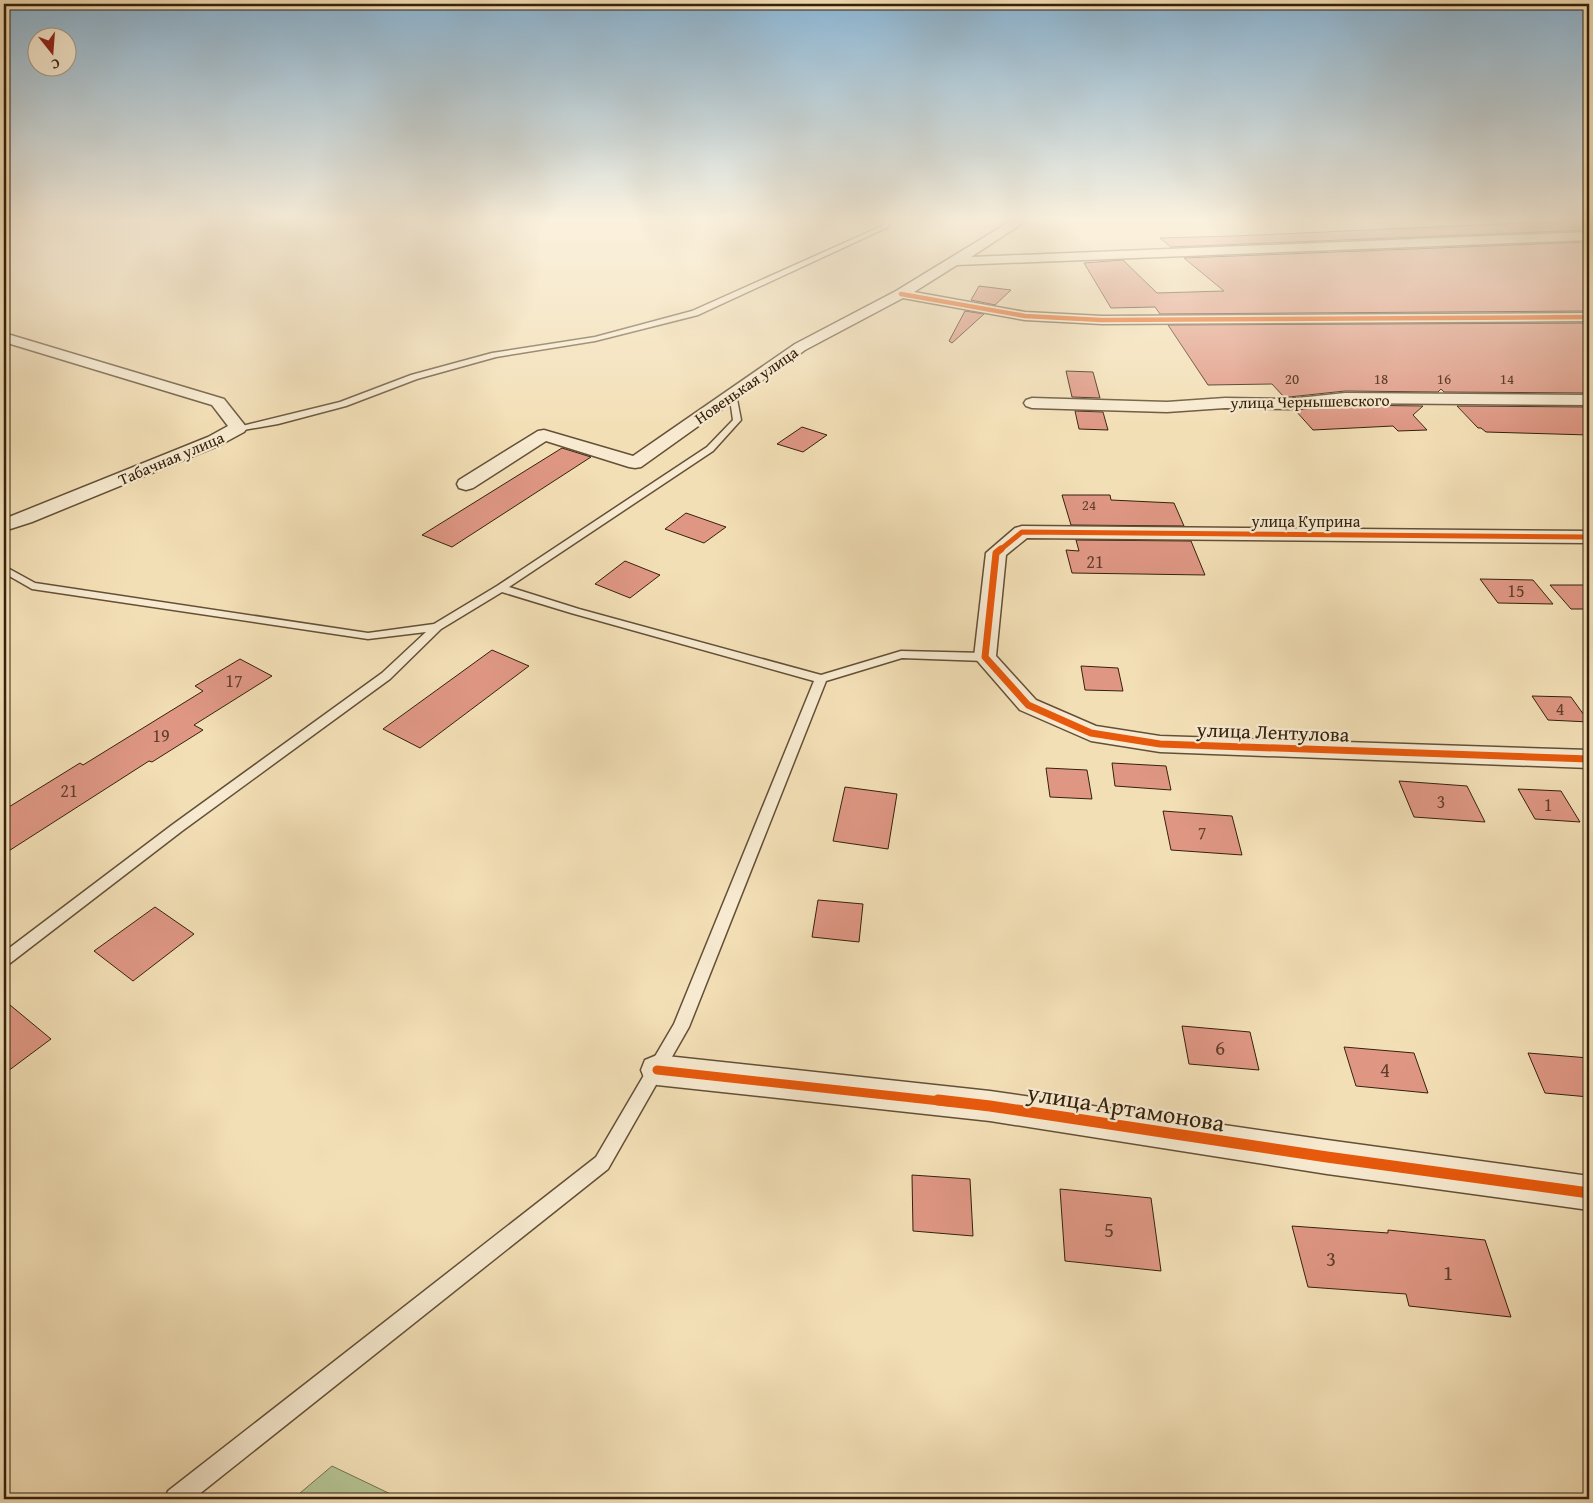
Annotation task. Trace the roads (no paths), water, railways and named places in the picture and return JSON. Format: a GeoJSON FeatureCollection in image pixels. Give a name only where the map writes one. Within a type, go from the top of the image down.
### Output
{"type":"FeatureCollection","features":[{"type":"Feature","properties":{"kind":"street","name":"Новенькая улица"},"geometry":{"type":"LineString","coordinates":[[466,484],[544,435],[635,463],[800,347],[909,289]]}},
{"type":"Feature","properties":{"kind":"street"},"geometry":{"type":"LineString","coordinates":[[901,294],[1026,316],[1102,320],[1589,317]]}},
{"type":"Feature","properties":{"kind":"street","name":"Табачная улица"},"geometry":{"type":"LineString","coordinates":[[4,337],[218,402],[238,428],[214,441],[25,518],[4,524]]}},
{"type":"Feature","properties":{"kind":"street","name":"улица Чернышевского"},"geometry":{"type":"LineString","coordinates":[[1032,403],[1167,407],[1225,403],[1289,404],[1345,398],[1589,400]]}},
{"type":"Feature","properties":{"kind":"street","name":"улица Куприна"},"geometry":{"type":"LineString","coordinates":[[985,657],[996,553],[1022,532],[1589,536]]}},
{"type":"Feature","properties":{"kind":"street","name":"улица Лентулова"},"geometry":{"type":"LineString","coordinates":[[985,657],[1028,706],[1091,734],[1160,744],[1589,759]]}},
{"type":"Feature","properties":{"kind":"street","name":"улица Артамонова"},"geometry":{"type":"LineString","coordinates":[[657,1070],[990,1106],[1326,1157],[1589,1193]]}},
{"type":"Feature","properties":{"kind":"lane"},"geometry":{"type":"LineString","coordinates":[[238,428],[278,421],[343,404],[414,377],[495,355],[595,339],[695,312],[746,289]]}},
{"type":"Feature","properties":{"kind":"lane"},"geometry":{"type":"LineString","coordinates":[[4,960],[177,828],[386,676],[438,627],[501,588],[710,449],[737,420],[732,394]]}},
{"type":"Feature","properties":{"kind":"lane"},"geometry":{"type":"LineString","coordinates":[[4,569],[32,586],[368,636],[438,627]]}},
{"type":"Feature","properties":{"kind":"lane"},"geometry":{"type":"LineString","coordinates":[[501,588],[575,611],[821,680],[901,654],[985,657]]}},
{"type":"Feature","properties":{"kind":"lane"},"geometry":{"type":"LineString","coordinates":[[176,1499],[602,1163],[682,1027],[821,680]]}}]}
